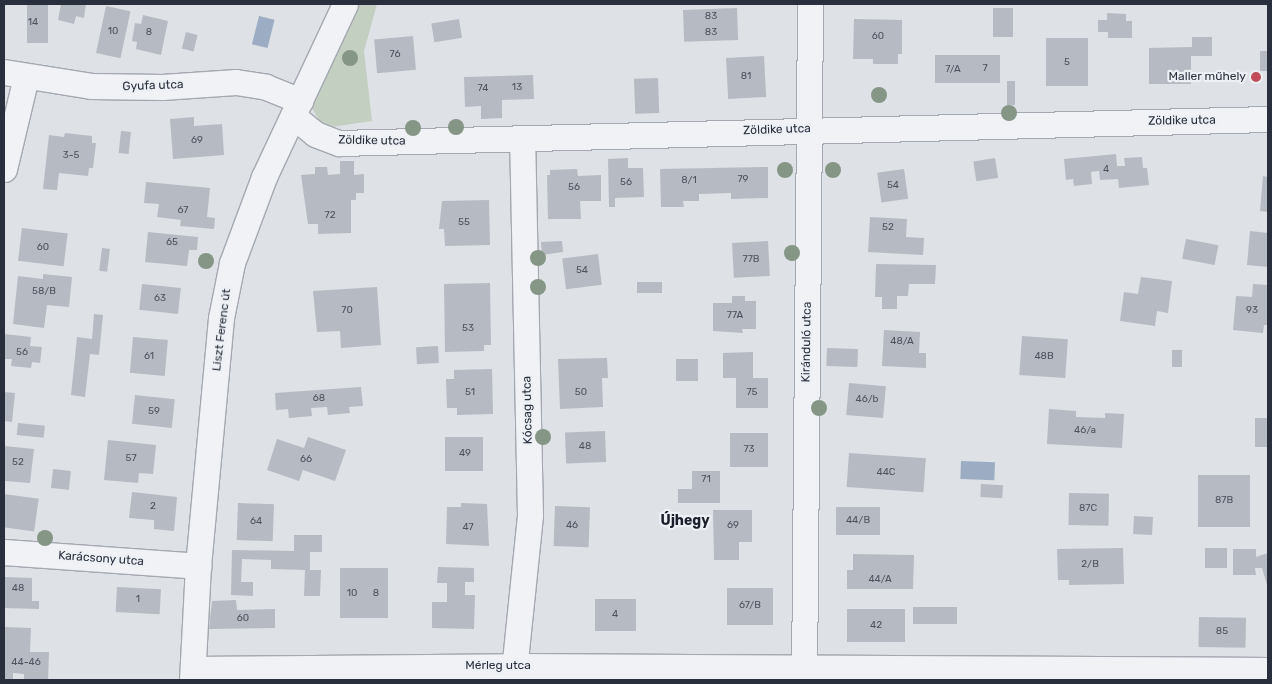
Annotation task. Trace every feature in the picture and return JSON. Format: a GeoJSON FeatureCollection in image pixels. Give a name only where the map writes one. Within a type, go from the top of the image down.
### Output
{"type":"FeatureCollection","features":[{"type":"Feature","properties":{"kind":"street","name":"Liszt Ferenc út"},"geometry":{"type":"LineString","coordinates":[[192,675],[198,566],[221,318],[232,264],[264,177],[345,4]]}},
{"type":"Feature","properties":{"kind":"street","name":"Kiránduló utca"},"geometry":{"type":"LineString","coordinates":[[804,675],[810,4]]}},
{"type":"Feature","properties":{"kind":"street","name":"Gyufa utca"},"geometry":{"type":"LineString","coordinates":[[15,74],[125,88],[236,82],[266,87],[296,109]]}},
{"type":"Feature","properties":{"kind":"street"},"geometry":{"type":"LineString","coordinates":[[4,169],[15,74]]}},
{"type":"Feature","properties":{"kind":"street","name":"Zöldike utca"},"geometry":{"type":"LineString","coordinates":[[296,109],[315,134],[339,143],[809,129],[1268,119]]}},
{"type":"Feature","properties":{"kind":"street","name":"Kócsag utca"},"geometry":{"type":"LineString","coordinates":[[514,673],[530,515],[522,139]]}},
{"type":"Feature","properties":{"kind":"street","name":"Karácsony utca"},"geometry":{"type":"LineString","coordinates":[[4,552],[198,566]]}},
{"type":"Feature","properties":{"kind":"street","name":"Mérleg utca"},"geometry":{"type":"LineString","coordinates":[[192,675],[514,673],[804,675],[1268,670]]}},
{"type":"Feature","properties":{"kind":"green space"},"geometry":{"type":"Polygon","coordinates":[[[358,4],[377,4],[364,51],[372,121],[324,128],[310,105],[358,4]]]}},
{"type":"Feature","properties":{"kind":"water"},"geometry":{"type":"Polygon","coordinates":[[[259,16],[275,20],[268,48],[252,44],[259,16]]]}},
{"type":"Feature","properties":{"kind":"water"},"geometry":{"type":"Polygon","coordinates":[[[961,461],[995,462],[994,480],[960,479],[961,461]]]}},
{"type":"Feature","properties":{"kind":"building"},"geometry":{"type":"Polygon","coordinates":[[[27,4],[48,4],[48,43],[27,43],[27,4]]]}},
{"type":"Feature","properties":{"kind":"building"},"geometry":{"type":"Polygon","coordinates":[[[61,4],[86,4],[84,18],[76,16],[74,24],[58,20],[61,4]]]}},
{"type":"Feature","properties":{"kind":"building"},"geometry":{"type":"Polygon","coordinates":[[[106,6],[130,11],[120,58],[96,53],[106,6]]]}},
{"type":"Feature","properties":{"kind":"building"},"geometry":{"type":"Polygon","coordinates":[[[737,8],[738,40],[684,42],[683,10],[737,8]]]}},
{"type":"Feature","properties":{"kind":"building"},"geometry":{"type":"Polygon","coordinates":[[[993,8],[1013,8],[1013,37],[993,37],[993,8]]]}},
{"type":"Feature","properties":{"kind":"building"},"geometry":{"type":"Polygon","coordinates":[[[1107,13],[1126,14],[1126,21],[1132,21],[1132,38],[1108,38],[1108,32],[1098,32],[1098,20],[1107,20],[1107,13]]]}},
{"type":"Feature","properties":{"kind":"building"},"geometry":{"type":"Polygon","coordinates":[[[143,15],[168,21],[161,55],[136,49],[137,42],[132,41],[135,23],[141,24],[143,15]]]}},
{"type":"Feature","properties":{"kind":"building"},"geometry":{"type":"Polygon","coordinates":[[[459,19],[462,38],[434,42],[431,23],[459,19]]]}},
{"type":"Feature","properties":{"kind":"building"},"geometry":{"type":"Polygon","coordinates":[[[854,19],[902,20],[902,54],[898,54],[898,64],[873,64],[873,59],[853,59],[854,19]]]}},
{"type":"Feature","properties":{"kind":"building"},"geometry":{"type":"Polygon","coordinates":[[[186,32],[198,35],[194,51],[182,48],[186,32]]]}},
{"type":"Feature","properties":{"kind":"building"},"geometry":{"type":"Polygon","coordinates":[[[413,36],[416,70],[377,73],[374,39],[413,36]]]}},
{"type":"Feature","properties":{"kind":"building"},"geometry":{"type":"Polygon","coordinates":[[[1192,37],[1212,37],[1212,56],[1191,56],[1191,84],[1149,84],[1149,48],[1192,47],[1192,37]]]}},
{"type":"Feature","properties":{"kind":"building"},"geometry":{"type":"Polygon","coordinates":[[[1046,38],[1088,38],[1088,86],[1046,86],[1046,38]]]}},
{"type":"Feature","properties":{"kind":"building"},"geometry":{"type":"Polygon","coordinates":[[[1260,51],[1268,51],[1268,71],[1260,71],[1260,51]]]}},
{"type":"Feature","properties":{"kind":"building"},"geometry":{"type":"Polygon","coordinates":[[[935,55],[1000,55],[1000,83],[935,83],[935,55]]]}},
{"type":"Feature","properties":{"kind":"building"},"geometry":{"type":"Polygon","coordinates":[[[764,56],[766,97],[728,99],[726,58],[764,56]]]}},
{"type":"Feature","properties":{"kind":"building"},"geometry":{"type":"Polygon","coordinates":[[[533,75],[534,99],[502,100],[502,118],[481,119],[481,106],[465,107],[464,77],[533,75]]]}},
{"type":"Feature","properties":{"kind":"building"},"geometry":{"type":"Polygon","coordinates":[[[658,78],[659,113],[635,114],[634,79],[658,78]]]}},
{"type":"Feature","properties":{"kind":"building"},"geometry":{"type":"Polygon","coordinates":[[[1007,81],[1015,81],[1015,105],[1007,105],[1007,81]]]}},
{"type":"Feature","properties":{"kind":"building"},"geometry":{"type":"Polygon","coordinates":[[[194,117],[194,126],[222,124],[224,155],[173,159],[170,119],[194,117]]]}},
{"type":"Feature","properties":{"kind":"building"},"geometry":{"type":"Polygon","coordinates":[[[121,131],[131,132],[129,154],[119,153],[121,131]]]}},
{"type":"Feature","properties":{"kind":"building"},"geometry":{"type":"Polygon","coordinates":[[[65,133],[92,136],[92,143],[96,143],[93,168],[89,168],[88,176],[59,173],[57,190],[43,189],[49,135],[64,137],[65,133]]]}},
{"type":"Feature","properties":{"kind":"building"},"geometry":{"type":"Polygon","coordinates":[[[1116,154],[1117,166],[1125,166],[1124,158],[1142,157],[1143,168],[1147,168],[1149,185],[1119,188],[1118,179],[1100,180],[1099,171],[1091,172],[1092,184],[1074,186],[1073,179],[1066,180],[1064,159],[1116,154]]]}},
{"type":"Feature","properties":{"kind":"building"},"geometry":{"type":"Polygon","coordinates":[[[628,158],[628,168],[643,168],[644,197],[615,198],[615,207],[609,207],[608,159],[628,158]]]}},
{"type":"Feature","properties":{"kind":"building"},"geometry":{"type":"Polygon","coordinates":[[[995,158],[998,178],[976,181],[973,161],[995,158]]]}},
{"type":"Feature","properties":{"kind":"building"},"geometry":{"type":"Polygon","coordinates":[[[340,161],[354,161],[354,175],[364,174],[364,193],[356,193],[356,200],[351,200],[351,233],[318,234],[318,224],[308,224],[301,175],[315,174],[315,167],[327,167],[328,175],[340,174],[340,161]]]}},
{"type":"Feature","properties":{"kind":"building"},"geometry":{"type":"Polygon","coordinates":[[[768,167],[768,198],[731,199],[731,193],[699,194],[699,201],[683,201],[684,207],[661,207],[660,169],[768,167]]]}},
{"type":"Feature","properties":{"kind":"building"},"geometry":{"type":"Polygon","coordinates":[[[577,169],[578,176],[601,175],[601,201],[580,201],[581,219],[548,219],[547,175],[550,175],[550,170],[577,169]]]}},
{"type":"Feature","properties":{"kind":"building"},"geometry":{"type":"Polygon","coordinates":[[[904,169],[908,199],[881,202],[877,173],[904,169]]]}},
{"type":"Feature","properties":{"kind":"building"},"geometry":{"type":"Polygon","coordinates":[[[1263,176],[1268,177],[1268,212],[1260,211],[1263,176]]]}},
{"type":"Feature","properties":{"kind":"building"},"geometry":{"type":"Polygon","coordinates":[[[146,182],[210,188],[207,217],[215,218],[214,229],[180,226],[181,220],[157,217],[159,204],[144,203],[146,182]]]}},
{"type":"Feature","properties":{"kind":"building"},"geometry":{"type":"Polygon","coordinates":[[[489,200],[490,245],[445,246],[444,229],[439,229],[442,201],[489,200]]]}},
{"type":"Feature","properties":{"kind":"building"},"geometry":{"type":"Polygon","coordinates":[[[870,217],[907,219],[906,237],[924,238],[923,255],[868,252],[870,217]]]}},
{"type":"Feature","properties":{"kind":"building"},"geometry":{"type":"Polygon","coordinates":[[[22,228],[68,234],[64,266],[18,261],[22,228]]]}},
{"type":"Feature","properties":{"kind":"building"},"geometry":{"type":"Polygon","coordinates":[[[1250,231],[1268,233],[1268,267],[1247,265],[1250,231]]]}},
{"type":"Feature","properties":{"kind":"building"},"geometry":{"type":"Polygon","coordinates":[[[148,232],[198,237],[197,250],[189,250],[187,266],[145,262],[148,232]]]}},
{"type":"Feature","properties":{"kind":"building"},"geometry":{"type":"Polygon","coordinates":[[[1186,239],[1218,245],[1215,265],[1182,259],[1186,239]]]}},
{"type":"Feature","properties":{"kind":"building"},"geometry":{"type":"Polygon","coordinates":[[[562,241],[563,252],[542,255],[541,242],[562,241]]]}},
{"type":"Feature","properties":{"kind":"building"},"geometry":{"type":"Polygon","coordinates":[[[768,241],[770,276],[734,278],[732,243],[768,241]]]}},
{"type":"Feature","properties":{"kind":"building"},"geometry":{"type":"Polygon","coordinates":[[[102,248],[110,249],[107,272],[99,271],[102,248]]]}},
{"type":"Feature","properties":{"kind":"building"},"geometry":{"type":"Polygon","coordinates":[[[598,254],[602,285],[566,289],[562,258],[598,254]]]}},
{"type":"Feature","properties":{"kind":"building"},"geometry":{"type":"Polygon","coordinates":[[[876,264],[936,265],[935,284],[909,284],[908,296],[897,296],[897,309],[882,309],[882,297],[875,297],[876,264]]]}},
{"type":"Feature","properties":{"kind":"building"},"geometry":{"type":"Polygon","coordinates":[[[43,274],[72,277],[69,307],[47,305],[44,328],[13,324],[18,276],[43,279],[43,274]]]}},
{"type":"Feature","properties":{"kind":"building"},"geometry":{"type":"Polygon","coordinates":[[[1141,277],[1172,281],[1168,313],[1157,311],[1155,326],[1120,321],[1124,292],[1138,294],[1141,277]]]}},
{"type":"Feature","properties":{"kind":"building"},"geometry":{"type":"Polygon","coordinates":[[[637,282],[662,282],[662,293],[637,293],[637,282]]]}},
{"type":"Feature","properties":{"kind":"building"},"geometry":{"type":"Polygon","coordinates":[[[490,283],[491,345],[484,345],[484,351],[445,352],[444,284],[490,283]]]}},
{"type":"Feature","properties":{"kind":"building"},"geometry":{"type":"Polygon","coordinates":[[[142,284],[181,288],[178,314],[139,310],[142,284]]]}},
{"type":"Feature","properties":{"kind":"building"},"geometry":{"type":"Polygon","coordinates":[[[1253,284],[1268,285],[1268,325],[1264,325],[1263,333],[1233,330],[1236,296],[1252,297],[1253,284]]]}},
{"type":"Feature","properties":{"kind":"building"},"geometry":{"type":"Polygon","coordinates":[[[377,287],[381,345],[341,348],[340,331],[317,332],[313,291],[377,287]]]}},
{"type":"Feature","properties":{"kind":"building"},"geometry":{"type":"Polygon","coordinates":[[[732,296],[745,296],[745,301],[756,301],[756,329],[742,329],[743,333],[713,331],[713,303],[732,303],[732,296]]]}},
{"type":"Feature","properties":{"kind":"building"},"geometry":{"type":"Polygon","coordinates":[[[94,314],[103,315],[99,355],[90,354],[85,397],[71,395],[77,337],[92,339],[94,314]]]}},
{"type":"Feature","properties":{"kind":"building"},"geometry":{"type":"Polygon","coordinates":[[[884,330],[920,332],[919,353],[926,353],[926,368],[882,366],[884,330]]]}},
{"type":"Feature","properties":{"kind":"building"},"geometry":{"type":"Polygon","coordinates":[[[4,334],[31,337],[30,346],[42,347],[40,363],[32,362],[31,368],[11,366],[12,359],[4,359],[4,334]]]}},
{"type":"Feature","properties":{"kind":"building"},"geometry":{"type":"Polygon","coordinates":[[[1022,336],[1068,339],[1065,378],[1019,375],[1022,336]]]}},
{"type":"Feature","properties":{"kind":"building"},"geometry":{"type":"Polygon","coordinates":[[[133,337],[168,340],[165,376],[130,373],[133,337]]]}},
{"type":"Feature","properties":{"kind":"building"},"geometry":{"type":"Polygon","coordinates":[[[438,346],[439,363],[417,364],[416,347],[438,346]]]}},
{"type":"Feature","properties":{"kind":"building"},"geometry":{"type":"Polygon","coordinates":[[[827,348],[858,349],[857,367],[826,366],[827,348]]]}},
{"type":"Feature","properties":{"kind":"building"},"geometry":{"type":"Polygon","coordinates":[[[1172,350],[1182,350],[1182,367],[1172,367],[1172,350]]]}},
{"type":"Feature","properties":{"kind":"building"},"geometry":{"type":"Polygon","coordinates":[[[753,352],[753,378],[768,378],[768,408],[736,408],[736,378],[723,378],[723,353],[753,352]]]}},
{"type":"Feature","properties":{"kind":"building"},"geometry":{"type":"Polygon","coordinates":[[[607,358],[608,378],[602,378],[603,407],[560,409],[558,359],[607,358]]]}},
{"type":"Feature","properties":{"kind":"building"},"geometry":{"type":"Polygon","coordinates":[[[676,359],[698,359],[698,381],[676,381],[676,359]]]}},
{"type":"Feature","properties":{"kind":"building"},"geometry":{"type":"Polygon","coordinates":[[[492,369],[493,414],[457,415],[457,408],[447,408],[446,379],[454,379],[454,370],[492,369]]]}},
{"type":"Feature","properties":{"kind":"building"},"geometry":{"type":"Polygon","coordinates":[[[849,383],[886,386],[883,418],[846,415],[849,383]]]}},
{"type":"Feature","properties":{"kind":"building"},"geometry":{"type":"Polygon","coordinates":[[[361,387],[363,406],[349,407],[350,413],[328,415],[327,407],[311,408],[312,416],[289,418],[288,409],[276,410],[275,393],[361,387]]]}},
{"type":"Feature","properties":{"kind":"building"},"geometry":{"type":"Polygon","coordinates":[[[4,392],[15,393],[12,422],[4,421],[4,392]]]}},
{"type":"Feature","properties":{"kind":"building"},"geometry":{"type":"Polygon","coordinates":[[[135,395],[175,399],[172,428],[132,424],[135,395]]]}},
{"type":"Feature","properties":{"kind":"building"},"geometry":{"type":"Polygon","coordinates":[[[1049,409],[1076,411],[1076,417],[1105,418],[1105,413],[1124,414],[1122,448],[1047,444],[1049,409]]]}},
{"type":"Feature","properties":{"kind":"building"},"geometry":{"type":"Polygon","coordinates":[[[1255,418],[1268,418],[1268,447],[1255,447],[1255,418]]]}},
{"type":"Feature","properties":{"kind":"building"},"geometry":{"type":"Polygon","coordinates":[[[18,423],[45,426],[44,438],[17,435],[18,423]]]}},
{"type":"Feature","properties":{"kind":"building"},"geometry":{"type":"Polygon","coordinates":[[[605,431],[606,462],[566,463],[565,432],[605,431]]]}},
{"type":"Feature","properties":{"kind":"building"},"geometry":{"type":"Polygon","coordinates":[[[730,433],[768,433],[768,467],[730,467],[730,433]]]}},
{"type":"Feature","properties":{"kind":"building"},"geometry":{"type":"Polygon","coordinates":[[[308,437],[346,450],[335,481],[303,470],[299,481],[267,470],[277,439],[304,448],[308,437]]]}},
{"type":"Feature","properties":{"kind":"building"},"geometry":{"type":"Polygon","coordinates":[[[445,437],[483,437],[483,471],[445,471],[445,437]]]}},
{"type":"Feature","properties":{"kind":"building"},"geometry":{"type":"Polygon","coordinates":[[[108,440],[156,445],[153,474],[139,473],[138,483],[104,480],[108,440]]]}},
{"type":"Feature","properties":{"kind":"building"},"geometry":{"type":"Polygon","coordinates":[[[4,446],[34,449],[30,483],[5,481],[4,446]]]}},
{"type":"Feature","properties":{"kind":"building"},"geometry":{"type":"Polygon","coordinates":[[[849,453],[926,458],[923,492],[847,487],[849,453]]]}},
{"type":"Feature","properties":{"kind":"building"},"geometry":{"type":"Polygon","coordinates":[[[53,469],[71,471],[69,490],[51,488],[53,469]]]}},
{"type":"Feature","properties":{"kind":"building"},"geometry":{"type":"Polygon","coordinates":[[[692,471],[720,471],[720,503],[678,503],[678,489],[692,489],[692,471]]]}},
{"type":"Feature","properties":{"kind":"building"},"geometry":{"type":"Polygon","coordinates":[[[1198,475],[1250,475],[1250,527],[1198,527],[1198,475]]]}},
{"type":"Feature","properties":{"kind":"building"},"geometry":{"type":"Polygon","coordinates":[[[981,484],[1003,485],[1002,498],[980,497],[981,484]]]}},
{"type":"Feature","properties":{"kind":"building"},"geometry":{"type":"Polygon","coordinates":[[[132,492],[177,497],[174,531],[154,529],[154,520],[129,518],[132,492]]]}},
{"type":"Feature","properties":{"kind":"building"},"geometry":{"type":"Polygon","coordinates":[[[1069,493],[1109,494],[1108,526],[1068,525],[1069,493]]]}},
{"type":"Feature","properties":{"kind":"building"},"geometry":{"type":"Polygon","coordinates":[[[4,494],[39,499],[34,532],[4,527],[4,494]]]}},
{"type":"Feature","properties":{"kind":"building"},"geometry":{"type":"Polygon","coordinates":[[[238,503],[274,504],[273,541],[237,540],[238,503]]]}},
{"type":"Feature","properties":{"kind":"building"},"geometry":{"type":"Polygon","coordinates":[[[461,503],[487,504],[489,546],[446,544],[447,507],[461,507],[461,503]]]}},
{"type":"Feature","properties":{"kind":"building"},"geometry":{"type":"Polygon","coordinates":[[[555,506],[590,507],[589,547],[554,546],[555,506]]]}},
{"type":"Feature","properties":{"kind":"building"},"geometry":{"type":"Polygon","coordinates":[[[836,507],[880,507],[880,535],[836,535],[836,507]]]}},
{"type":"Feature","properties":{"kind":"building"},"geometry":{"type":"Polygon","coordinates":[[[713,510],[752,510],[752,542],[739,542],[739,560],[714,560],[713,510]]]}},
{"type":"Feature","properties":{"kind":"building"},"geometry":{"type":"Polygon","coordinates":[[[1134,516],[1153,517],[1152,535],[1133,534],[1134,516]]]}},
{"type":"Feature","properties":{"kind":"building"},"geometry":{"type":"Polygon","coordinates":[[[294,535],[322,535],[322,552],[310,552],[310,570],[321,570],[320,596],[304,596],[305,570],[271,569],[271,560],[242,559],[241,582],[253,582],[253,596],[231,595],[232,550],[294,551],[294,535]]]}},
{"type":"Feature","properties":{"kind":"building"},"geometry":{"type":"Polygon","coordinates":[[[1123,548],[1124,584],[1069,585],[1069,580],[1058,580],[1057,549],[1123,548]]]}},
{"type":"Feature","properties":{"kind":"building"},"geometry":{"type":"Polygon","coordinates":[[[1205,548],[1227,548],[1227,568],[1205,568],[1205,548]]]}},
{"type":"Feature","properties":{"kind":"building"},"geometry":{"type":"Polygon","coordinates":[[[1233,549],[1256,549],[1256,557],[1268,553],[1268,588],[1262,568],[1255,568],[1256,575],[1233,575],[1233,549]]]}},
{"type":"Feature","properties":{"kind":"building"},"geometry":{"type":"Polygon","coordinates":[[[853,554],[914,555],[913,589],[847,589],[847,570],[853,570],[853,554]]]}},
{"type":"Feature","properties":{"kind":"building"},"geometry":{"type":"Polygon","coordinates":[[[438,567],[474,568],[474,582],[465,582],[465,595],[475,595],[474,629],[432,628],[432,602],[447,602],[447,583],[437,583],[438,567]]]}},
{"type":"Feature","properties":{"kind":"building"},"geometry":{"type":"Polygon","coordinates":[[[340,568],[388,568],[388,618],[340,618],[340,568]]]}},
{"type":"Feature","properties":{"kind":"building"},"geometry":{"type":"Polygon","coordinates":[[[4,577],[32,578],[32,601],[39,601],[39,609],[4,608],[4,577]]]}},
{"type":"Feature","properties":{"kind":"building"},"geometry":{"type":"Polygon","coordinates":[[[117,587],[161,589],[160,614],[116,612],[117,587]]]}},
{"type":"Feature","properties":{"kind":"building"},"geometry":{"type":"Polygon","coordinates":[[[727,588],[773,588],[773,625],[727,625],[727,588]]]}},
{"type":"Feature","properties":{"kind":"building"},"geometry":{"type":"Polygon","coordinates":[[[595,599],[636,599],[636,631],[595,631],[595,599]]]}},
{"type":"Feature","properties":{"kind":"building"},"geometry":{"type":"Polygon","coordinates":[[[236,600],[237,610],[275,609],[275,628],[209,629],[212,601],[236,600]]]}},
{"type":"Feature","properties":{"kind":"building"},"geometry":{"type":"Polygon","coordinates":[[[913,607],[957,607],[957,624],[913,624],[913,607]]]}},
{"type":"Feature","properties":{"kind":"building"},"geometry":{"type":"Polygon","coordinates":[[[847,609],[905,609],[905,642],[847,642],[847,609]]]}},
{"type":"Feature","properties":{"kind":"building"},"geometry":{"type":"Polygon","coordinates":[[[1199,617],[1246,618],[1245,648],[1198,647],[1199,617]]]}},
{"type":"Feature","properties":{"kind":"building"},"geometry":{"type":"Polygon","coordinates":[[[4,627],[31,628],[30,652],[49,652],[48,680],[24,680],[24,674],[13,673],[13,680],[4,680],[4,627]]]}},
{"type":"Feature","properties":{"kind":"place","name":"Maller műhely"},"geometry":{"type":"Point","coordinates":[1256,77]}},
{"type":"Feature","properties":{"kind":"district","name":"Újhegy"},"geometry":{"type":"Point","coordinates":[685,521]}}]}
